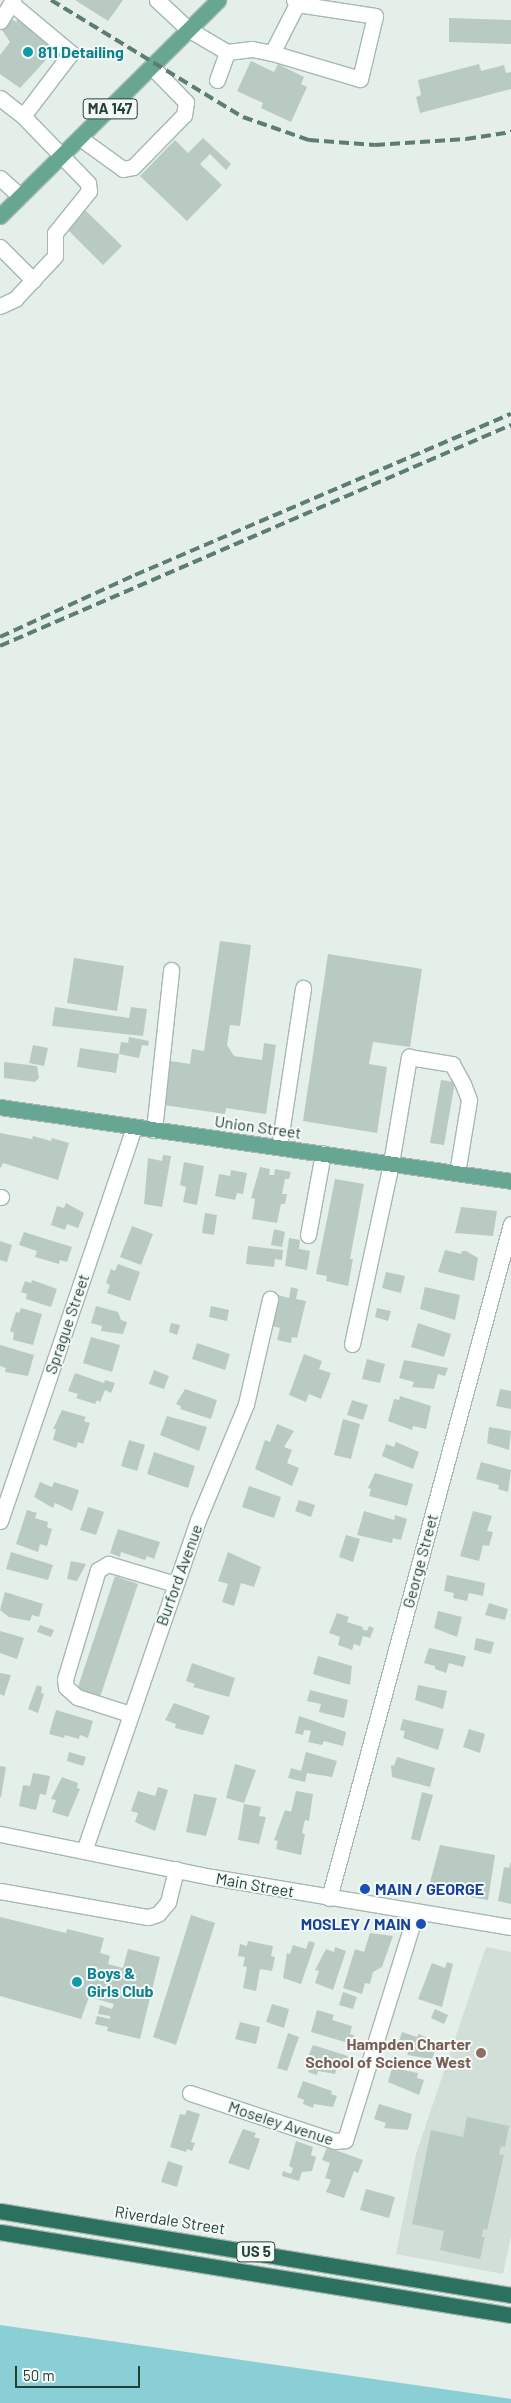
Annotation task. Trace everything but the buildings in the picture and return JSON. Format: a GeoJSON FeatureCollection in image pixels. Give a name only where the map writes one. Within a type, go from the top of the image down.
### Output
{"type":"FeatureCollection","features":[{"type":"Feature","properties":{"kind":"highway","name":"Riverdale Street"},"geometry":{"type":"LineString","coordinates":[[0,2211],[511,2296]]}},
{"type":"Feature","properties":{"kind":"highway","name":"US 5"},"geometry":{"type":"LineString","coordinates":[[0,2232],[511,2315]]}},
{"type":"Feature","properties":{"kind":"main road","name":"MA 147"},"geometry":{"type":"LineString","coordinates":[[0,216],[218,0]]}},
{"type":"Feature","properties":{"kind":"main road","name":"Union Street"},"geometry":{"type":"LineString","coordinates":[[0,1107],[134,1128],[323,1153],[511,1181]]}},
{"type":"Feature","properties":{"kind":"street"},"geometry":{"type":"LineString","coordinates":[[158,0],[188,29],[227,52],[252,48],[360,78],[375,16],[295,2],[272,53]]}},
{"type":"Feature","properties":{"kind":"street"},"geometry":{"type":"LineString","coordinates":[[0,21],[12,2],[71,53],[23,116]]}},
{"type":"Feature","properties":{"kind":"street"},"geometry":{"type":"LineString","coordinates":[[217,80],[227,52]]}},
{"type":"Feature","properties":{"kind":"street"},"geometry":{"type":"LineString","coordinates":[[80,138],[123,169],[133,166],[184,115],[186,102],[151,66]]}},
{"type":"Feature","properties":{"kind":"street"},"geometry":{"type":"LineString","coordinates":[[0,98],[23,116],[63,155],[88,183],[89,191],[55,233],[55,256],[15,299],[0,306]]}},
{"type":"Feature","properties":{"kind":"street"},"geometry":{"type":"LineString","coordinates":[[0,178],[20,196]]}},
{"type":"Feature","properties":{"kind":"street"},"geometry":{"type":"LineString","coordinates":[[0,247],[33,280]]}},
{"type":"Feature","properties":{"kind":"street"},"geometry":{"type":"LineString","coordinates":[[154,1130],[171,970]]}},
{"type":"Feature","properties":{"kind":"street"},"geometry":{"type":"LineString","coordinates":[[279,1147],[303,988]]}},
{"type":"Feature","properties":{"kind":"street"},"geometry":{"type":"LineString","coordinates":[[352,1344],[391,1163],[409,1057],[452,1064],[469,1100],[457,1173]]}},
{"type":"Feature","properties":{"kind":"street","name":"Sprague Street"},"geometry":{"type":"LineString","coordinates":[[0,1521],[134,1128]]}},
{"type":"Feature","properties":{"kind":"street"},"geometry":{"type":"LineString","coordinates":[[308,1235],[323,1153]]}},
{"type":"Feature","properties":{"kind":"street","name":"George Street"},"geometry":{"type":"LineString","coordinates":[[328,1898],[511,1224]]}},
{"type":"Feature","properties":{"kind":"street","name":"Burford Avenue"},"geometry":{"type":"LineString","coordinates":[[84,1850],[175,1584],[246,1404],[270,1299]]}},
{"type":"Feature","properties":{"kind":"street"},"geometry":{"type":"LineString","coordinates":[[130,1714],[78,1697],[66,1687],[65,1679],[98,1570],[108,1564],[175,1584]]}},
{"type":"Feature","properties":{"kind":"street","name":"Main Street"},"geometry":{"type":"LineString","coordinates":[[0,1835],[328,1898],[511,1928]]}},
{"type":"Feature","properties":{"kind":"street"},"geometry":{"type":"LineString","coordinates":[[0,1891],[148,1917],[158,1914],[168,1902],[176,1869]]}},
{"type":"Feature","properties":{"kind":"street","name":"Moseley Avenue"},"geometry":{"type":"LineString","coordinates":[[190,2093],[335,2141],[345,2140],[416,1912]]}},
{"type":"Feature","properties":{"kind":"shaded area","name":"Hampden Charter School of Science West"},"geometry":{"type":"Polygon","coordinates":[[[486,1947],[511,1952],[511,2236],[503,2274],[396,2254],[416,2154],[486,1947]]]}},
{"type":"Feature","properties":{"kind":"water"},"geometry":{"type":"Polygon","coordinates":[[[0,2325],[511,2399],[511,2403],[0,2403],[0,2325]]]}},
{"type":"Feature","properties":{"kind":"railway"},"geometry":{"type":"LineString","coordinates":[[51,0],[243,117],[309,140],[375,145],[466,139],[511,132]]}},
{"type":"Feature","properties":{"kind":"railway"},"geometry":{"type":"LineString","coordinates":[[0,637],[135,575],[511,414]]}},
{"type":"Feature","properties":{"kind":"railway"},"geometry":{"type":"LineString","coordinates":[[0,646],[511,425]]}},
{"type":"Feature","properties":{"kind":"place","name":"811 Detailing"},"geometry":{"type":"Point","coordinates":[28,52]}},
{"type":"Feature","properties":{"kind":"place","name":"MAIN / GEORGE"},"geometry":{"type":"Point","coordinates":[365,1889]}},
{"type":"Feature","properties":{"kind":"place","name":"MOSLEY / MAIN"},"geometry":{"type":"Point","coordinates":[421,1924]}},
{"type":"Feature","properties":{"kind":"place","name":"Boys & Girls Club"},"geometry":{"type":"Point","coordinates":[77,1982]}},
{"type":"Feature","properties":{"kind":"place","name":"Hampden Charter School of Science West"},"geometry":{"type":"Point","coordinates":[481,2053]}}]}
